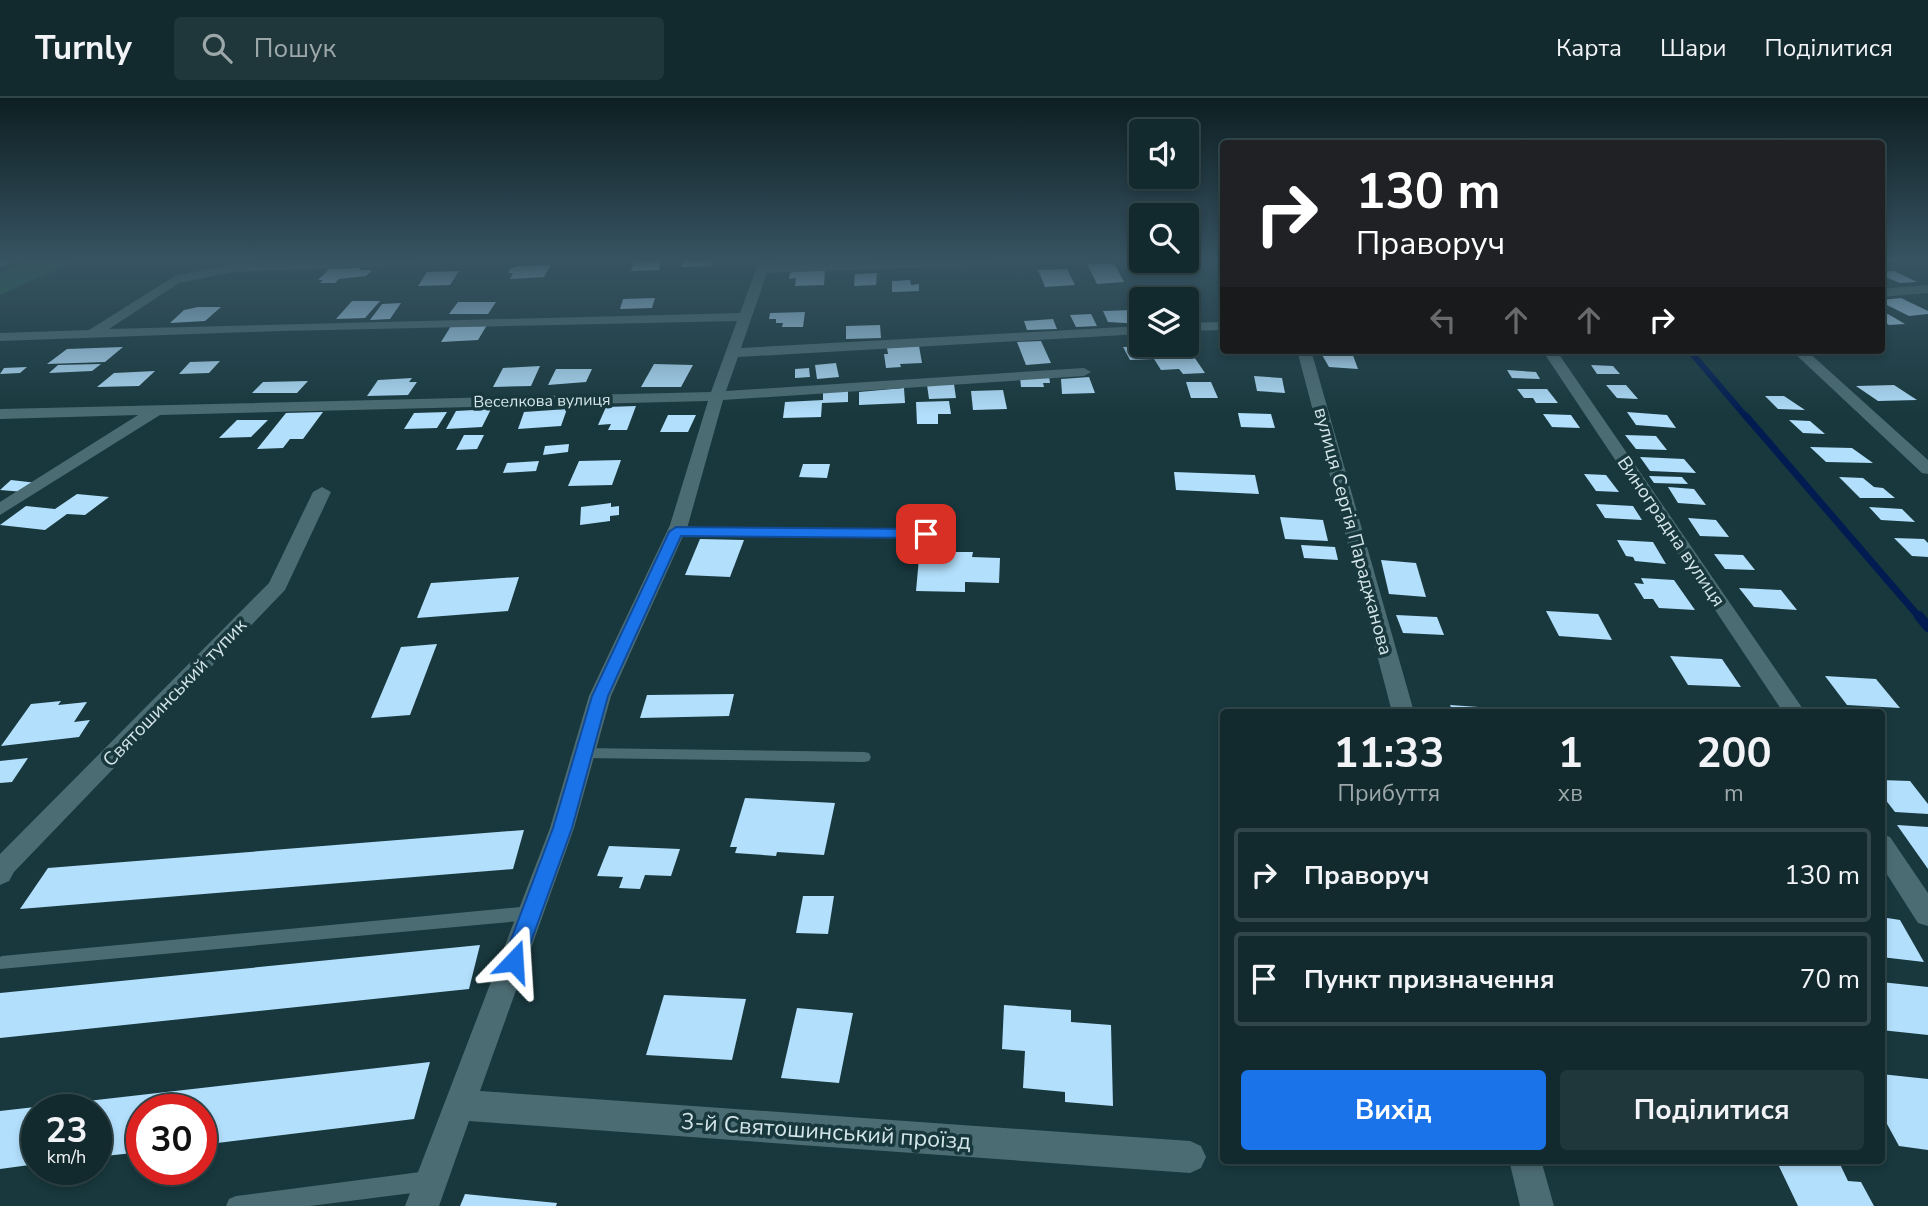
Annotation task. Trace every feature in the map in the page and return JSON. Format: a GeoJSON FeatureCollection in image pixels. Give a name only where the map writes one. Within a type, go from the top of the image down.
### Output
{"type":"FeatureCollection","features":[{"type":"Feature","properties":{"kind":"street"},"geometry":{"type":"LineString","coordinates":[[91,334],[124,313]]}},
{"type":"Feature","properties":{"kind":"street"},"geometry":{"type":"LineString","coordinates":[[422,1206],[562,828],[600,696],[676,532],[717,396],[747,313]]}},
{"type":"Feature","properties":{"kind":"street"},"geometry":{"type":"LineString","coordinates":[[0,337],[280,327],[745,317]]}},
{"type":"Feature","properties":{"kind":"street"},"geometry":{"type":"LineString","coordinates":[[1199,327],[1220,326]]}},
{"type":"Feature","properties":{"kind":"street"},"geometry":{"type":"LineString","coordinates":[[733,353],[1129,331]]}},
{"type":"Feature","properties":{"kind":"street","name":"вулиця Сергія Параджанова"},"geometry":{"type":"LineString","coordinates":[[1305,354],[1402,709]]}},
{"type":"Feature","properties":{"kind":"street","name":"Виноградна вулиця"},"geometry":{"type":"LineString","coordinates":[[1552,354],[1792,709]]}},
{"type":"Feature","properties":{"kind":"street"},"geometry":{"type":"LineString","coordinates":[[1802,354],[1928,469]]}},
{"type":"Feature","properties":{"kind":"street","name":"Веселкова вулиця"},"geometry":{"type":"LineString","coordinates":[[0,414],[717,396],[1084,372]]}},
{"type":"Feature","properties":{"kind":"street"},"geometry":{"type":"LineString","coordinates":[[0,510],[159,409]]}},
{"type":"Feature","properties":{"kind":"street","name":"Святошинський тупик"},"geometry":{"type":"LineString","coordinates":[[0,874],[5,865],[278,586],[321,492]]}},
{"type":"Feature","properties":{"kind":"street"},"geometry":{"type":"LineString","coordinates":[[1885,850],[1928,915]]}},
{"type":"Feature","properties":{"kind":"street","name":"3-й Святошинський проїзд"},"geometry":{"type":"LineString","coordinates":[[461,1105],[1190,1157]]}},
{"type":"Feature","properties":{"kind":"street"},"geometry":{"type":"LineString","coordinates":[[1526,1164],[1537,1206]]}},
{"type":"Feature","properties":{"kind":"lane"},"geometry":{"type":"LineString","coordinates":[[676,532],[926,534]]}},
{"type":"Feature","properties":{"kind":"lane"},"geometry":{"type":"LineString","coordinates":[[584,753],[864,757]]}},
{"type":"Feature","properties":{"kind":"lane"},"geometry":{"type":"LineString","coordinates":[[2,963],[531,913]]}},
{"type":"Feature","properties":{"kind":"lane"},"geometry":{"type":"LineString","coordinates":[[236,1206],[432,1181]]}},
{"type":"Feature","properties":{"kind":"building"},"geometry":{"type":"Polygon","coordinates":[[[181,313],[214,313],[205,321],[170,323],[181,313]]]}},
{"type":"Feature","properties":{"kind":"building"},"geometry":{"type":"Polygon","coordinates":[[[342,313],[370,313],[365,318],[336,319],[342,313]]]}},
{"type":"Feature","properties":{"kind":"building"},"geometry":{"type":"Polygon","coordinates":[[[375,313],[394,313],[390,319],[370,320],[375,313]]]}},
{"type":"Feature","properties":{"kind":"building"},"geometry":{"type":"Polygon","coordinates":[[[450,313],[489,313],[488,314],[450,313]]]}},
{"type":"Feature","properties":{"kind":"building"},"geometry":{"type":"Polygon","coordinates":[[[770,313],[805,313],[803,327],[782,327],[783,323],[769,319],[770,313]]]}},
{"type":"Feature","properties":{"kind":"building"},"geometry":{"type":"Polygon","coordinates":[[[1104,313],[1129,313],[1129,323],[1108,322],[1104,313]]]}},
{"type":"Feature","properties":{"kind":"building"},"geometry":{"type":"Polygon","coordinates":[[[1902,313],[1928,313],[1928,314],[1909,316],[1902,313]]]}},
{"type":"Feature","properties":{"kind":"building"},"geometry":{"type":"Polygon","coordinates":[[[1091,314],[1097,326],[1076,327],[1070,315],[1091,314]]]}},
{"type":"Feature","properties":{"kind":"building"},"geometry":{"type":"Polygon","coordinates":[[[1885,314],[1905,324],[1889,325],[1885,322],[1885,314]]]}},
{"type":"Feature","properties":{"kind":"building"},"geometry":{"type":"Polygon","coordinates":[[[1053,319],[1057,329],[1027,330],[1024,321],[1053,319]]]}},
{"type":"Feature","properties":{"kind":"building"},"geometry":{"type":"Polygon","coordinates":[[[487,325],[478,340],[441,342],[451,326],[487,325]]]}},
{"type":"Feature","properties":{"kind":"building"},"geometry":{"type":"Polygon","coordinates":[[[880,325],[881,338],[846,339],[846,326],[880,325]]]}},
{"type":"Feature","properties":{"kind":"building"},"geometry":{"type":"Polygon","coordinates":[[[1041,341],[1051,363],[1026,365],[1017,342],[1041,341]]]}},
{"type":"Feature","properties":{"kind":"building"},"geometry":{"type":"Polygon","coordinates":[[[919,346],[922,363],[886,368],[884,354],[888,354],[887,348],[919,346]]]}},
{"type":"Feature","properties":{"kind":"building"},"geometry":{"type":"Polygon","coordinates":[[[123,347],[105,362],[47,364],[67,349],[123,347]]]}},
{"type":"Feature","properties":{"kind":"building"},"geometry":{"type":"Polygon","coordinates":[[[1123,347],[1129,347],[1129,357],[1194,357],[1205,373],[1183,374],[1179,369],[1161,370],[1154,359],[1130,360],[1123,347]]]}},
{"type":"Feature","properties":{"kind":"building"},"geometry":{"type":"Polygon","coordinates":[[[1327,354],[1352,354],[1358,369],[1329,367],[1322,355],[1328,356],[1327,354]]]}},
{"type":"Feature","properties":{"kind":"building"},"geometry":{"type":"Polygon","coordinates":[[[1579,354],[1606,356],[1580,356],[1579,354]]]}},
{"type":"Feature","properties":{"kind":"building"},"geometry":{"type":"Polygon","coordinates":[[[220,361],[209,373],[179,374],[190,362],[220,361]]]}},
{"type":"Feature","properties":{"kind":"building"},"geometry":{"type":"Polygon","coordinates":[[[836,363],[839,377],[817,379],[815,365],[836,363]]]}},
{"type":"Feature","properties":{"kind":"building"},"geometry":{"type":"Polygon","coordinates":[[[101,364],[92,371],[49,373],[58,365],[101,364]]]}},
{"type":"Feature","properties":{"kind":"building"},"geometry":{"type":"Polygon","coordinates":[[[654,364],[693,365],[681,387],[641,387],[654,364]]]}},
{"type":"Feature","properties":{"kind":"building"},"geometry":{"type":"Polygon","coordinates":[[[1591,365],[1613,366],[1620,374],[1597,374],[1591,365]]]}},
{"type":"Feature","properties":{"kind":"building"},"geometry":{"type":"Polygon","coordinates":[[[540,366],[531,386],[493,387],[503,368],[540,366]]]}},
{"type":"Feature","properties":{"kind":"building"},"geometry":{"type":"Polygon","coordinates":[[[27,367],[20,373],[0,374],[4,368],[27,367]]]}},
{"type":"Feature","properties":{"kind":"building"},"geometry":{"type":"Polygon","coordinates":[[[809,368],[810,377],[795,378],[795,369],[809,368]]]}},
{"type":"Feature","properties":{"kind":"building"},"geometry":{"type":"Polygon","coordinates":[[[556,369],[592,369],[586,382],[548,385],[556,369]]]}},
{"type":"Feature","properties":{"kind":"building"},"geometry":{"type":"Polygon","coordinates":[[[1507,370],[1536,372],[1540,379],[1512,378],[1507,370]]]}},
{"type":"Feature","properties":{"kind":"building"},"geometry":{"type":"Polygon","coordinates":[[[155,371],[139,386],[97,387],[114,373],[155,371]]]}},
{"type":"Feature","properties":{"kind":"building"},"geometry":{"type":"Polygon","coordinates":[[[1049,376],[1050,383],[1043,383],[1044,387],[1021,387],[1020,377],[1049,376]]]}},
{"type":"Feature","properties":{"kind":"building"},"geometry":{"type":"Polygon","coordinates":[[[1254,376],[1282,378],[1285,393],[1257,391],[1254,376]]]}},
{"type":"Feature","properties":{"kind":"building"},"geometry":{"type":"Polygon","coordinates":[[[1089,377],[1095,393],[1062,394],[1061,379],[1089,377]]]}},
{"type":"Feature","properties":{"kind":"building"},"geometry":{"type":"Polygon","coordinates":[[[412,378],[409,382],[417,382],[408,395],[367,396],[378,380],[412,378]]]}},
{"type":"Feature","properties":{"kind":"building"},"geometry":{"type":"Polygon","coordinates":[[[308,381],[297,393],[252,393],[263,382],[308,381]]]}},
{"type":"Feature","properties":{"kind":"building"},"geometry":{"type":"Polygon","coordinates":[[[1186,382],[1211,382],[1218,398],[1191,398],[1186,382]]]}},
{"type":"Feature","properties":{"kind":"building"},"geometry":{"type":"Polygon","coordinates":[[[954,384],[956,398],[929,399],[927,385],[954,384]]]}},
{"type":"Feature","properties":{"kind":"building"},"geometry":{"type":"Polygon","coordinates":[[[1606,385],[1626,385],[1638,399],[1617,398],[1606,385]]]}},
{"type":"Feature","properties":{"kind":"building"},"geometry":{"type":"Polygon","coordinates":[[[1894,385],[1917,400],[1878,401],[1856,386],[1894,385]]]}},
{"type":"Feature","properties":{"kind":"building"},"geometry":{"type":"Polygon","coordinates":[[[904,388],[905,403],[859,405],[859,392],[904,388]]]}},
{"type":"Feature","properties":{"kind":"building"},"geometry":{"type":"Polygon","coordinates":[[[1517,389],[1547,389],[1558,403],[1536,403],[1533,398],[1524,398],[1517,389]]]}},
{"type":"Feature","properties":{"kind":"building"},"geometry":{"type":"Polygon","coordinates":[[[848,390],[848,402],[822,403],[821,417],[783,418],[785,402],[823,400],[823,391],[848,390]]]}},
{"type":"Feature","properties":{"kind":"building"},"geometry":{"type":"Polygon","coordinates":[[[1003,390],[1007,409],[973,410],[971,391],[1003,390]]]}},
{"type":"Feature","properties":{"kind":"building"},"geometry":{"type":"Polygon","coordinates":[[[1765,396],[1784,396],[1805,410],[1778,409],[1765,396]]]}},
{"type":"Feature","properties":{"kind":"building"},"geometry":{"type":"Polygon","coordinates":[[[949,401],[951,414],[938,414],[938,424],[917,424],[916,402],[949,401]]]}},
{"type":"Feature","properties":{"kind":"building"},"geometry":{"type":"Polygon","coordinates":[[[636,406],[627,430],[608,430],[611,424],[598,425],[606,407],[636,406]]]}},
{"type":"Feature","properties":{"kind":"building"},"geometry":{"type":"Polygon","coordinates":[[[491,409],[482,427],[446,429],[456,411],[491,409]]]}},
{"type":"Feature","properties":{"kind":"building"},"geometry":{"type":"Polygon","coordinates":[[[567,409],[561,426],[518,429],[524,412],[567,409]]]}},
{"type":"Feature","properties":{"kind":"building"},"geometry":{"type":"Polygon","coordinates":[[[323,412],[303,439],[290,439],[283,448],[257,449],[286,413],[323,412]]]}},
{"type":"Feature","properties":{"kind":"building"},"geometry":{"type":"Polygon","coordinates":[[[447,412],[437,428],[404,429],[414,413],[447,412]]]}},
{"type":"Feature","properties":{"kind":"building"},"geometry":{"type":"Polygon","coordinates":[[[1627,412],[1667,415],[1676,428],[1636,425],[1627,412]]]}},
{"type":"Feature","properties":{"kind":"building"},"geometry":{"type":"Polygon","coordinates":[[[1238,413],[1271,414],[1275,428],[1241,427],[1238,413]]]}},
{"type":"Feature","properties":{"kind":"building"},"geometry":{"type":"Polygon","coordinates":[[[1543,414],[1571,415],[1580,428],[1552,427],[1543,414]]]}},
{"type":"Feature","properties":{"kind":"building"},"geometry":{"type":"Polygon","coordinates":[[[668,415],[696,415],[688,432],[660,432],[668,415]]]}},
{"type":"Feature","properties":{"kind":"building"},"geometry":{"type":"Polygon","coordinates":[[[237,420],[268,420],[251,437],[219,438],[237,420]]]}},
{"type":"Feature","properties":{"kind":"building"},"geometry":{"type":"Polygon","coordinates":[[[1789,420],[1810,421],[1825,434],[1803,433],[1789,420]]]}},
{"type":"Feature","properties":{"kind":"building"},"geometry":{"type":"Polygon","coordinates":[[[464,435],[484,435],[477,449],[456,450],[464,435]]]}},
{"type":"Feature","properties":{"kind":"building"},"geometry":{"type":"Polygon","coordinates":[[[1625,435],[1656,436],[1667,450],[1636,449],[1625,435]]]}},
{"type":"Feature","properties":{"kind":"building"},"geometry":{"type":"Polygon","coordinates":[[[569,444],[568,452],[543,455],[545,446],[569,444]]]}},
{"type":"Feature","properties":{"kind":"building"},"geometry":{"type":"Polygon","coordinates":[[[1810,447],[1852,448],[1873,463],[1826,462],[1810,447]]]}},
{"type":"Feature","properties":{"kind":"building"},"geometry":{"type":"Polygon","coordinates":[[[1640,457],[1684,459],[1696,473],[1650,471],[1640,457]]]}},
{"type":"Feature","properties":{"kind":"building"},"geometry":{"type":"Polygon","coordinates":[[[621,460],[612,485],[568,486],[579,461],[621,460]]]}},
{"type":"Feature","properties":{"kind":"building"},"geometry":{"type":"Polygon","coordinates":[[[539,461],[536,471],[503,473],[507,463],[539,461]]]}},
{"type":"Feature","properties":{"kind":"building"},"geometry":{"type":"Polygon","coordinates":[[[803,464],[830,464],[827,478],[799,477],[803,464]]]}},
{"type":"Feature","properties":{"kind":"building"},"geometry":{"type":"Polygon","coordinates":[[[1174,472],[1255,475],[1259,494],[1176,490],[1174,472]]]}},
{"type":"Feature","properties":{"kind":"building"},"geometry":{"type":"Polygon","coordinates":[[[1584,474],[1606,475],[1619,492],[1596,491],[1584,474]]]}},
{"type":"Feature","properties":{"kind":"building"},"geometry":{"type":"Polygon","coordinates":[[[1649,476],[1682,477],[1688,484],[1654,483],[1649,476]]]}},
{"type":"Feature","properties":{"kind":"building"},"geometry":{"type":"Polygon","coordinates":[[[1839,477],[1863,478],[1874,487],[1883,488],[1895,498],[1860,498],[1839,477]]]}},
{"type":"Feature","properties":{"kind":"building"},"geometry":{"type":"Polygon","coordinates":[[[11,480],[37,483],[24,492],[0,490],[11,480]]]}},
{"type":"Feature","properties":{"kind":"building"},"geometry":{"type":"Polygon","coordinates":[[[1668,487],[1694,489],[1706,505],[1678,503],[1668,487]]]}},
{"type":"Feature","properties":{"kind":"building"},"geometry":{"type":"Polygon","coordinates":[[[77,494],[109,497],[85,515],[67,514],[45,530],[0,525],[26,506],[55,509],[77,494]]]}},
{"type":"Feature","properties":{"kind":"building"},"geometry":{"type":"Polygon","coordinates":[[[611,503],[611,507],[619,506],[619,515],[610,516],[610,521],[580,525],[581,507],[611,503]]]}},
{"type":"Feature","properties":{"kind":"building"},"geometry":{"type":"Polygon","coordinates":[[[1596,504],[1633,506],[1642,520],[1605,518],[1596,504]]]}},
{"type":"Feature","properties":{"kind":"building"},"geometry":{"type":"Polygon","coordinates":[[[1869,507],[1902,509],[1915,522],[1881,520],[1869,507]]]}},
{"type":"Feature","properties":{"kind":"building"},"geometry":{"type":"Polygon","coordinates":[[[1280,517],[1323,520],[1328,541],[1285,539],[1280,517]]]}},
{"type":"Feature","properties":{"kind":"building"},"geometry":{"type":"Polygon","coordinates":[[[1688,518],[1716,520],[1729,537],[1700,536],[1688,518]]]}},
{"type":"Feature","properties":{"kind":"building"},"geometry":{"type":"Polygon","coordinates":[[[1894,538],[1924,539],[1928,543],[1928,557],[1912,556],[1894,538]]]}},
{"type":"Feature","properties":{"kind":"building"},"geometry":{"type":"Polygon","coordinates":[[[700,539],[744,540],[730,577],[685,575],[700,539]]]}},
{"type":"Feature","properties":{"kind":"building"},"geometry":{"type":"Polygon","coordinates":[[[1617,540],[1653,542],[1666,564],[1635,561],[1633,557],[1626,556],[1617,540]]]}},
{"type":"Feature","properties":{"kind":"building"},"geometry":{"type":"Polygon","coordinates":[[[1301,545],[1335,547],[1338,560],[1304,558],[1301,545]]]}},
{"type":"Feature","properties":{"kind":"building"},"geometry":{"type":"Polygon","coordinates":[[[946,552],[973,552],[972,557],[1000,558],[999,583],[965,582],[965,592],[916,591],[919,558],[946,559],[946,552]]]}},
{"type":"Feature","properties":{"kind":"building"},"geometry":{"type":"Polygon","coordinates":[[[1714,554],[1743,555],[1755,570],[1725,569],[1714,554]]]}},
{"type":"Feature","properties":{"kind":"building"},"geometry":{"type":"Polygon","coordinates":[[[1381,560],[1416,563],[1426,597],[1389,594],[1381,560]]]}},
{"type":"Feature","properties":{"kind":"building"},"geometry":{"type":"Polygon","coordinates":[[[519,577],[508,611],[417,618],[431,583],[519,577]]]}},
{"type":"Feature","properties":{"kind":"building"},"geometry":{"type":"Polygon","coordinates":[[[1641,578],[1674,580],[1695,610],[1659,608],[1653,599],[1644,599],[1634,583],[1644,584],[1641,578]]]}},
{"type":"Feature","properties":{"kind":"building"},"geometry":{"type":"Polygon","coordinates":[[[1739,588],[1781,590],[1797,610],[1754,607],[1739,588]]]}},
{"type":"Feature","properties":{"kind":"building"},"geometry":{"type":"Polygon","coordinates":[[[1546,611],[1598,614],[1612,640],[1559,636],[1546,611]]]}},
{"type":"Feature","properties":{"kind":"building"},"geometry":{"type":"Polygon","coordinates":[[[1396,615],[1437,617],[1444,635],[1403,633],[1396,615]]]}},
{"type":"Feature","properties":{"kind":"building"},"geometry":{"type":"Polygon","coordinates":[[[437,644],[410,715],[371,718],[401,647],[437,644]]]}},
{"type":"Feature","properties":{"kind":"building"},"geometry":{"type":"Polygon","coordinates":[[[1670,656],[1722,659],[1741,687],[1688,685],[1670,656]]]}},
{"type":"Feature","properties":{"kind":"building"},"geometry":{"type":"Polygon","coordinates":[[[1825,676],[1876,679],[1900,708],[1847,705],[1825,676]]]}},
{"type":"Feature","properties":{"kind":"building"},"geometry":{"type":"Polygon","coordinates":[[[734,694],[729,716],[640,718],[647,695],[734,694]]]}},
{"type":"Feature","properties":{"kind":"building"},"geometry":{"type":"Polygon","coordinates":[[[61,701],[58,705],[87,702],[74,722],[90,720],[79,737],[1,746],[31,704],[61,701]]]}},
{"type":"Feature","properties":{"kind":"building"},"geometry":{"type":"Polygon","coordinates":[[[1450,705],[1494,709],[1452,709],[1450,705]]]}},
{"type":"Feature","properties":{"kind":"building"},"geometry":{"type":"Polygon","coordinates":[[[28,758],[12,782],[0,783],[0,761],[28,758]]]}},
{"type":"Feature","properties":{"kind":"building"},"geometry":{"type":"Polygon","coordinates":[[[1885,780],[1910,781],[1928,804],[1928,814],[1895,812],[1885,799],[1885,780]]]}},
{"type":"Feature","properties":{"kind":"building"},"geometry":{"type":"Polygon","coordinates":[[[745,798],[835,803],[824,855],[735,853],[737,847],[730,847],[745,798]]]}},
{"type":"Feature","properties":{"kind":"building"},"geometry":{"type":"Polygon","coordinates":[[[1897,825],[1928,827],[1928,869],[1897,825]]]}},
{"type":"Feature","properties":{"kind":"building"},"geometry":{"type":"Polygon","coordinates":[[[524,830],[513,869],[20,909],[48,868],[524,830]]]}},
{"type":"Feature","properties":{"kind":"building"},"geometry":{"type":"Polygon","coordinates":[[[609,846],[680,849],[671,876],[645,875],[640,889],[619,888],[623,877],[597,876],[609,846]]]}},
{"type":"Feature","properties":{"kind":"building"},"geometry":{"type":"Polygon","coordinates":[[[803,896],[834,896],[828,934],[796,933],[803,896]]]}},
{"type":"Feature","properties":{"kind":"building"},"geometry":{"type":"Polygon","coordinates":[[[1885,918],[1900,920],[1924,962],[1885,957],[1885,918]]]}},
{"type":"Feature","properties":{"kind":"building"},"geometry":{"type":"Polygon","coordinates":[[[480,945],[469,989],[0,1038],[0,993],[480,945]]]}},
{"type":"Feature","properties":{"kind":"building"},"geometry":{"type":"Polygon","coordinates":[[[1885,982],[1928,987],[1928,1035],[1885,1030],[1885,982]]]}},
{"type":"Feature","properties":{"kind":"building"},"geometry":{"type":"Polygon","coordinates":[[[664,995],[746,999],[732,1060],[646,1055],[664,995]]]}},
{"type":"Feature","properties":{"kind":"building"},"geometry":{"type":"Polygon","coordinates":[[[1004,1005],[1071,1010],[1071,1022],[1111,1025],[1113,1106],[1065,1102],[1065,1092],[1023,1088],[1025,1051],[1002,1049],[1004,1005]]]}},
{"type":"Feature","properties":{"kind":"building"},"geometry":{"type":"Polygon","coordinates":[[[797,1008],[853,1013],[839,1083],[781,1078],[797,1008]]]}},
{"type":"Feature","properties":{"kind":"building"},"geometry":{"type":"Polygon","coordinates":[[[430,1062],[414,1119],[217,1143],[217,1094],[149,1094],[430,1062]]]}},
{"type":"Feature","properties":{"kind":"building"},"geometry":{"type":"Polygon","coordinates":[[[1885,1074],[1928,1079],[1928,1150],[1899,1146],[1885,1120],[1885,1074]]]}},
{"type":"Feature","properties":{"kind":"building"},"geometry":{"type":"Polygon","coordinates":[[[126,1097],[126,1154],[112,1155],[112,1098],[126,1097]]]}},
{"type":"Feature","properties":{"kind":"building"},"geometry":{"type":"Polygon","coordinates":[[[21,1109],[21,1166],[0,1169],[0,1111],[21,1109]]]}},
{"type":"Feature","properties":{"kind":"building"},"geometry":{"type":"Polygon","coordinates":[[[1778,1164],[1840,1164],[1848,1181],[1861,1182],[1874,1206],[1798,1206],[1778,1164]]]}},
{"type":"Feature","properties":{"kind":"building"},"geometry":{"type":"Polygon","coordinates":[[[465,1194],[557,1203],[556,1206],[460,1206],[465,1194]]]}},
{"type":"Feature","properties":{"kind":"waterway"},"geometry":{"type":"LineString","coordinates":[[1692,354],[1747,418]]}},
{"type":"Feature","properties":{"kind":"waterway"},"geometry":{"type":"LineString","coordinates":[[1746,416],[1920,618]]}},
{"type":"Feature","properties":{"kind":"waterway"},"geometry":{"type":"LineString","coordinates":[[1919,616],[1928,627]]}},
{"type":"Feature","properties":{"kind":"route"},"geometry":{"type":"LineString","coordinates":[[514,961],[562,828],[600,696],[676,532],[926,534]]}}]}
